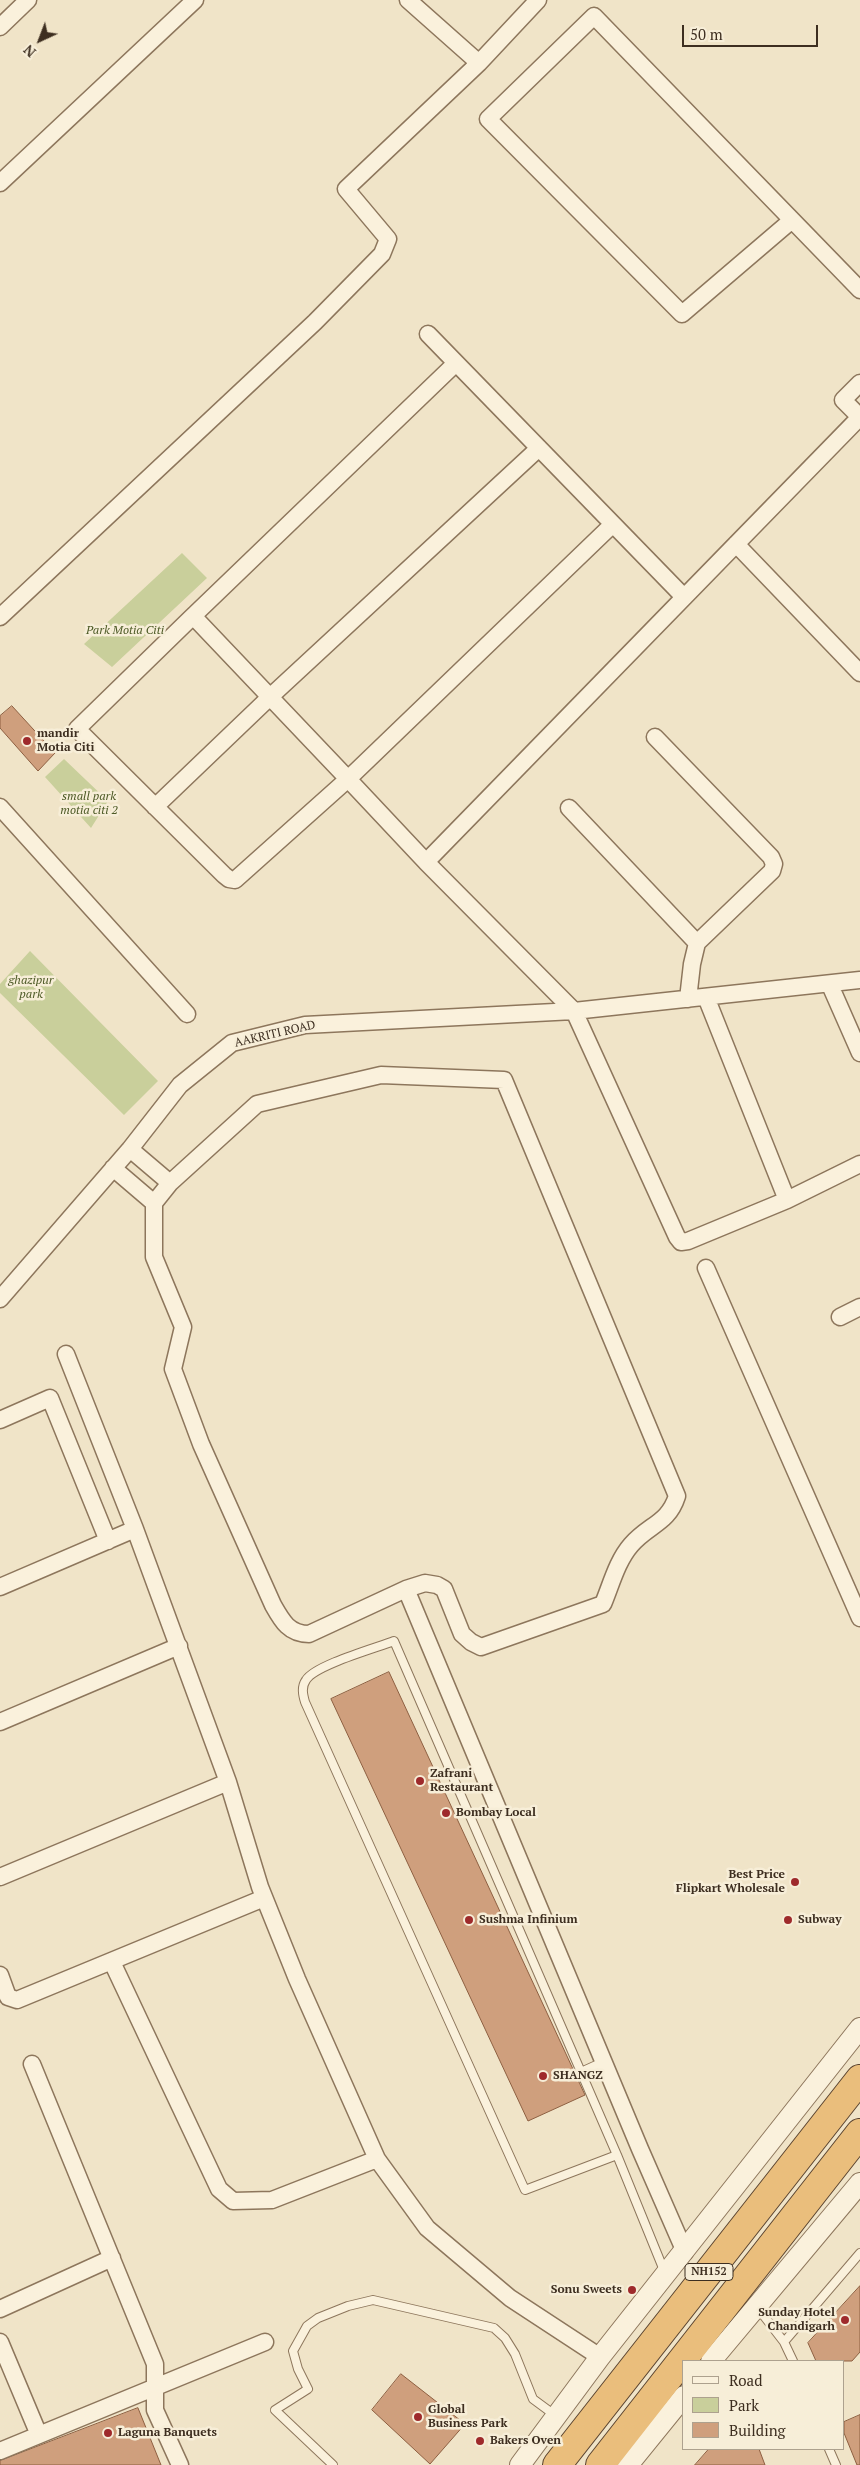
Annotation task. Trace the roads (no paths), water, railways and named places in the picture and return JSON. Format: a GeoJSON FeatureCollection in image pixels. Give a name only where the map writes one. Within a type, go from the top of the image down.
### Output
{"type":"FeatureCollection","features":[{"type":"Feature","properties":{"kind":"highway","name":"NH152"},"geometry":{"type":"LineString","coordinates":[[557,2465],[860,2079]]}},
{"type":"Feature","properties":{"kind":"highway","name":"NH152"},"geometry":{"type":"LineString","coordinates":[[682,2360],[860,2133]]}},
{"type":"Feature","properties":{"kind":"highway","name":"NH152"},"geometry":{"type":"LineString","coordinates":[[600,2465],[682,2360]]}},
{"type":"Feature","properties":{"kind":"street"},"geometry":{"type":"LineString","coordinates":[[0,27],[28,0]]}},
{"type":"Feature","properties":{"kind":"street"},"geometry":{"type":"LineString","coordinates":[[0,183],[196,0]]}},
{"type":"Feature","properties":{"kind":"street"},"geometry":{"type":"LineString","coordinates":[[408,0],[480,63]]}},
{"type":"Feature","properties":{"kind":"street"},"geometry":{"type":"LineString","coordinates":[[0,618],[315,322],[382,254],[388,239],[346,189],[480,63],[538,0]]}},
{"type":"Feature","properties":{"kind":"street"},"geometry":{"type":"LineString","coordinates":[[792,220],[682,314],[488,119],[594,16],[860,290]]}},
{"type":"Feature","properties":{"kind":"street"},"geometry":{"type":"LineString","coordinates":[[428,334],[684,597]]}},
{"type":"Feature","properties":{"kind":"street"},"geometry":{"type":"LineString","coordinates":[[456,363],[77,729],[224,875],[229,879],[235,880],[348,779],[613,524]]}},
{"type":"Feature","properties":{"kind":"street"},"geometry":{"type":"LineString","coordinates":[[426,862],[860,417],[843,400],[860,383]]}},
{"type":"Feature","properties":{"kind":"street"},"geometry":{"type":"LineString","coordinates":[[156,807],[271,696],[539,448]]}},
{"type":"Feature","properties":{"kind":"street"},"geometry":{"type":"LineString","coordinates":[[736,544],[860,673]]}},
{"type":"Feature","properties":{"kind":"street"},"geometry":{"type":"LineString","coordinates":[[193,616],[271,696],[426,862],[574,1011],[676,1237],[681,1242],[688,1241],[787,1200],[860,1164]]}},
{"type":"Feature","properties":{"kind":"street"},"geometry":{"type":"LineString","coordinates":[[655,737],[771,857],[774,864],[772,871],[697,943],[692,964],[688,999]]}},
{"type":"Feature","properties":{"kind":"street"},"geometry":{"type":"LineString","coordinates":[[0,807],[187,1014]]}},
{"type":"Feature","properties":{"kind":"street"},"geometry":{"type":"LineString","coordinates":[[569,808],[697,943]]}},
{"type":"Feature","properties":{"kind":"street","name":"AAKRITI ROAD"},"geometry":{"type":"LineString","coordinates":[[0,1299],[130,1149],[180,1085],[232,1043],[305,1025],[574,1011],[830,985],[860,980]]}},
{"type":"Feature","properties":{"kind":"street"},"geometry":{"type":"LineString","coordinates":[[830,985],[860,1053]]}},
{"type":"Feature","properties":{"kind":"street"},"geometry":{"type":"LineString","coordinates":[[706,998],[787,1200]]}},
{"type":"Feature","properties":{"kind":"street"},"geometry":{"type":"LineString","coordinates":[[381,1075],[504,1080],[677,1496],[672,1510],[662,1520],[644,1531],[630,1546],[618,1565],[603,1604],[481,1647],[471,1642],[462,1634],[444,1589],[437,1585],[425,1583],[406,1589],[309,1634],[298,1634],[292,1630],[280,1617],[201,1444],[173,1369],[183,1327],[154,1257],[154,1203],[170,1183],[257,1104],[381,1075]]}},
{"type":"Feature","properties":{"kind":"street"},"geometry":{"type":"LineString","coordinates":[[130,1149],[170,1183]]}},
{"type":"Feature","properties":{"kind":"street"},"geometry":{"type":"LineString","coordinates":[[113,1168],[154,1203]]}},
{"type":"Feature","properties":{"kind":"street"},"geometry":{"type":"LineString","coordinates":[[706,1268],[860,1618]]}},
{"type":"Feature","properties":{"kind":"street"},"geometry":{"type":"LineString","coordinates":[[840,1317],[860,1307]]}},
{"type":"Feature","properties":{"kind":"street"},"geometry":{"type":"LineString","coordinates":[[66,1354],[179,1646],[228,1782],[264,1898],[297,1979],[377,2159],[427,2228],[510,2298],[600,2357]]}},
{"type":"Feature","properties":{"kind":"street"},"geometry":{"type":"LineString","coordinates":[[0,1420],[50,1398],[108,1541]]}},
{"type":"Feature","properties":{"kind":"street"},"geometry":{"type":"LineString","coordinates":[[0,1587],[135,1529]]}},
{"type":"Feature","properties":{"kind":"street"},"geometry":{"type":"LineString","coordinates":[[406,1589],[603,2062],[685,2252]]}},
{"type":"Feature","properties":{"kind":"street"},"geometry":{"type":"LineString","coordinates":[[0,1722],[179,1646]]}},
{"type":"Feature","properties":{"kind":"street"},"geometry":{"type":"LineString","coordinates":[[0,1877],[228,1782]]}},
{"type":"Feature","properties":{"kind":"street"},"geometry":{"type":"LineString","coordinates":[[0,1975],[8,1997],[17,2000],[264,1898]]}},
{"type":"Feature","properties":{"kind":"street"},"geometry":{"type":"LineString","coordinates":[[112,1962],[219,2189],[233,2201],[272,2200],[377,2159]]}},
{"type":"Feature","properties":{"kind":"street"},"geometry":{"type":"LineString","coordinates":[[520,2465],[600,2357],[685,2252],[860,2028]]}},
{"type":"Feature","properties":{"kind":"street"},"geometry":{"type":"LineString","coordinates":[[32,2064],[155,2364],[155,2410],[180,2465]]}},
{"type":"Feature","properties":{"kind":"street"},"geometry":{"type":"LineString","coordinates":[[712,2360],[859,2186]]}},
{"type":"Feature","properties":{"kind":"street"},"geometry":{"type":"LineString","coordinates":[[0,2309],[112,2258]]}},
{"type":"Feature","properties":{"kind":"street"},"geometry":{"type":"LineString","coordinates":[[0,2342],[39,2435]]}},
{"type":"Feature","properties":{"kind":"street"},"geometry":{"type":"LineString","coordinates":[[0,2451],[265,2342]]}},
{"type":"Feature","properties":{"kind":"street"},"geometry":{"type":"LineString","coordinates":[[628,2465],[682,2398]]}},
{"type":"Feature","properties":{"kind":"lane"},"geometry":{"type":"LineString","coordinates":[[617,2155],[525,2190],[305,1702],[302,1690],[306,1680],[316,1670],[394,1641],[617,2155],[666,2275]]}},
{"type":"Feature","properties":{"kind":"lane"},"geometry":{"type":"LineString","coordinates":[[581,2072],[603,2062]]}},
{"type":"Feature","properties":{"kind":"lane"},"geometry":{"type":"LineString","coordinates":[[784,2342],[860,2253]]}},
{"type":"Feature","properties":{"kind":"lane"},"geometry":{"type":"LineString","coordinates":[[333,2465],[275,2410],[308,2389],[298,2369],[293,2351],[307,2326],[318,2318],[373,2300],[494,2328],[505,2338],[515,2354],[533,2399],[556,2416]]}},
{"type":"Feature","properties":{"kind":"lane"},"geometry":{"type":"LineString","coordinates":[[756,2306],[784,2342],[792,2360]]}},
{"type":"Feature","properties":{"kind":"lane"},"geometry":{"type":"LineString","coordinates":[[830,2450],[836,2465]]}},
{"type":"Feature","properties":{"kind":"place","name":"mandir Motia Citi"},"geometry":{"type":"Point","coordinates":[27,741]}},
{"type":"Feature","properties":{"kind":"place","name":"Zafrani Restaurant"},"geometry":{"type":"Point","coordinates":[420,1781]}},
{"type":"Feature","properties":{"kind":"place","name":"Bombay Local"},"geometry":{"type":"Point","coordinates":[446,1813]}},
{"type":"Feature","properties":{"kind":"place","name":"Best Price Flipkart Wholesale"},"geometry":{"type":"Point","coordinates":[795,1882]}},
{"type":"Feature","properties":{"kind":"place","name":"Sushma Infinium"},"geometry":{"type":"Point","coordinates":[469,1920]}},
{"type":"Feature","properties":{"kind":"place","name":"Subway"},"geometry":{"type":"Point","coordinates":[788,1920]}},
{"type":"Feature","properties":{"kind":"place","name":"SHANGZ"},"geometry":{"type":"Point","coordinates":[543,2076]}},
{"type":"Feature","properties":{"kind":"place","name":"Sonu Sweets"},"geometry":{"type":"Point","coordinates":[632,2290]}},
{"type":"Feature","properties":{"kind":"place","name":"Sunday Hotel Chandigarh"},"geometry":{"type":"Point","coordinates":[845,2320]}},
{"type":"Feature","properties":{"kind":"place","name":"Global Business Park"},"geometry":{"type":"Point","coordinates":[418,2417]}},
{"type":"Feature","properties":{"kind":"place","name":"Laguna Banquets"},"geometry":{"type":"Point","coordinates":[108,2433]}},
{"type":"Feature","properties":{"kind":"place","name":"Bakers Oven"},"geometry":{"type":"Point","coordinates":[480,2441]}},
{"type":"Feature","properties":{"kind":"park label","name":"Park Motia Citi"},"geometry":{"type":"Point","coordinates":[125,631]}},
{"type":"Feature","properties":{"kind":"park label","name":"small park motia citi 2"},"geometry":{"type":"Point","coordinates":[89,804]}},
{"type":"Feature","properties":{"kind":"park label","name":"ghazipur park"},"geometry":{"type":"Point","coordinates":[31,988]}}]}
